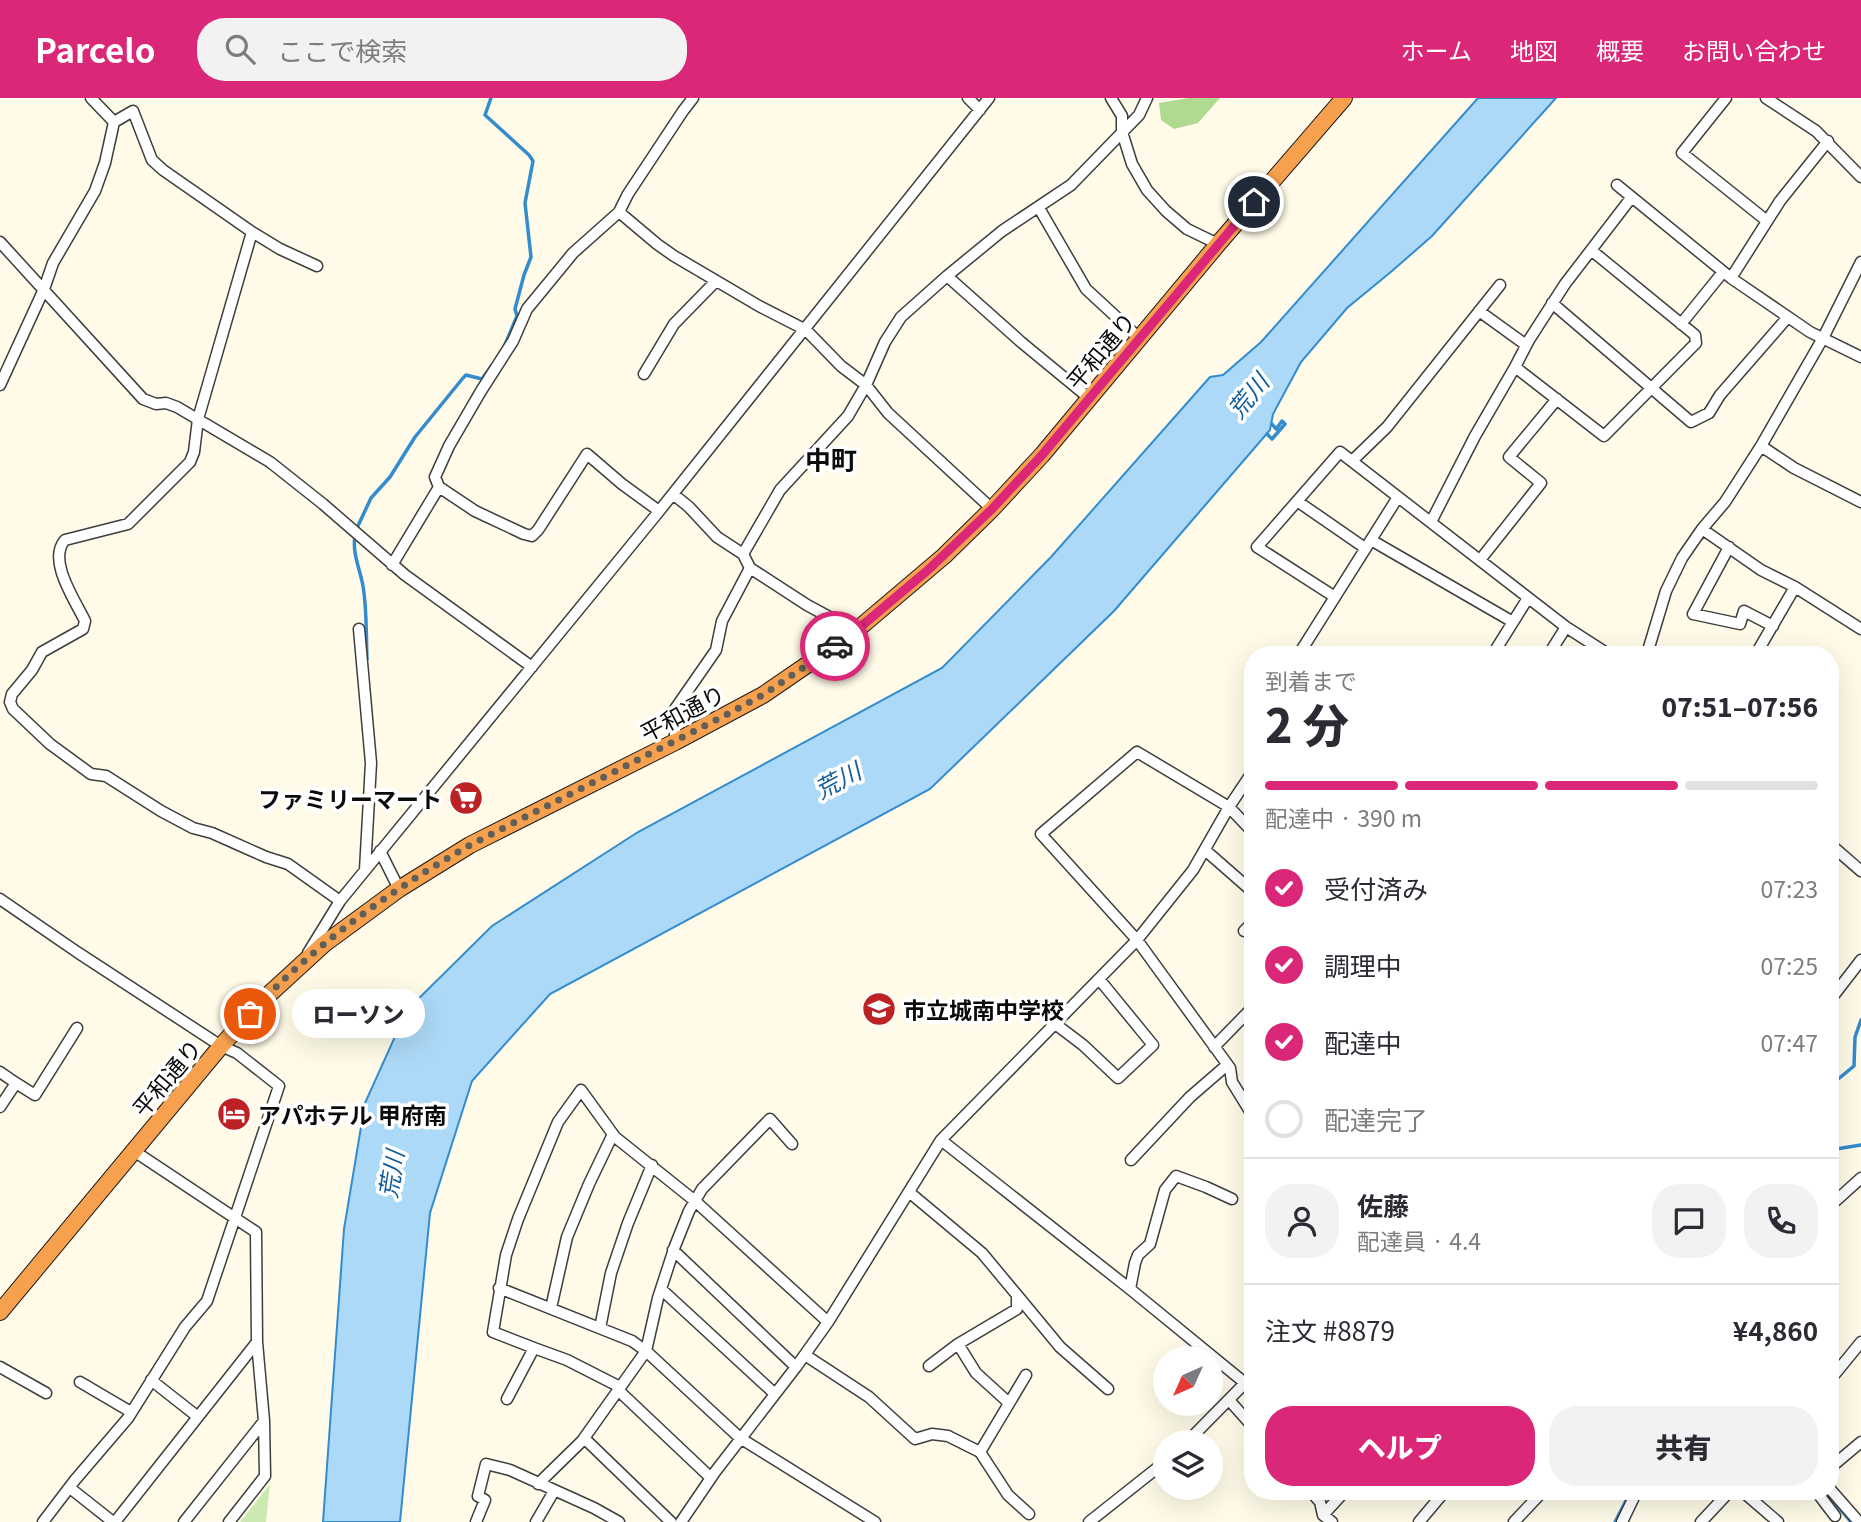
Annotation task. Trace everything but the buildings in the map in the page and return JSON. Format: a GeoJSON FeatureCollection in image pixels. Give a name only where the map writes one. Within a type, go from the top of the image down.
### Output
{"type":"FeatureCollection","features":[{"type":"Feature","properties":{"kind":"highway","name":"平和通り"},"geometry":{"type":"LineString","coordinates":[[0,1312],[221,1046],[303,962],[355,920],[437,864],[470,845],[763,695],[852,634],[944,556],[1042,455],[1218,244],[1345,98]]}},
{"type":"Feature","properties":{"kind":"street"},"geometry":{"type":"LineString","coordinates":[[91,98],[114,122]]}},
{"type":"Feature","properties":{"kind":"street"},"geometry":{"type":"LineString","coordinates":[[659,511],[587,454],[532,536],[475,511],[439,487],[435,477],[449,446],[489,376],[513,341],[527,309],[573,253],[619,212],[628,194],[693,98]]}},
{"type":"Feature","properties":{"kind":"street"},"geometry":{"type":"LineString","coordinates":[[968,98],[980,110]]}},
{"type":"Feature","properties":{"kind":"street"},"geometry":{"type":"LineString","coordinates":[[303,962],[340,901],[380,850],[806,330],[989,98]]}},
{"type":"Feature","properties":{"kind":"street"},"geometry":{"type":"LineString","coordinates":[[1111,98],[1122,116],[1122,132],[1132,164],[1147,190],[1187,229],[1218,244]]}},
{"type":"Feature","properties":{"kind":"street"},"geometry":{"type":"LineString","coordinates":[[743,554],[780,490],[848,416],[866,385],[885,342],[901,317],[1002,231],[1071,185],[1139,115],[1147,98]]}},
{"type":"Feature","properties":{"kind":"street"},"geometry":{"type":"LineString","coordinates":[[1726,98],[1682,153],[1767,221]]}},
{"type":"Feature","properties":{"kind":"street"},"geometry":{"type":"LineString","coordinates":[[1766,98],[1816,131],[1861,177]]}},
{"type":"Feature","properties":{"kind":"street"},"geometry":{"type":"LineString","coordinates":[[0,385],[4,365],[44,289],[53,263],[95,191],[105,163],[114,122],[134,111],[152,160],[252,232],[317,266]]}},
{"type":"Feature","properties":{"kind":"street"},"geometry":{"type":"LineString","coordinates":[[1681,324],[1727,275],[1780,201],[1828,141]]}},
{"type":"Feature","properties":{"kind":"street"},"geometry":{"type":"LineString","coordinates":[[1617,185],[1727,275],[1787,318],[1861,357]]}},
{"type":"Feature","properties":{"kind":"street"},"geometry":{"type":"LineString","coordinates":[[1431,522],[1526,345],[1552,303],[1631,198]]}},
{"type":"Feature","properties":{"kind":"street"},"geometry":{"type":"LineString","coordinates":[[1039,208],[1086,289],[1139,338]]}},
{"type":"Feature","properties":{"kind":"street"},"geometry":{"type":"LineString","coordinates":[[619,212],[657,244],[716,281],[806,330],[841,366],[866,385],[888,413],[992,509]]}},
{"type":"Feature","properties":{"kind":"street"},"geometry":{"type":"LineString","coordinates":[[252,232],[198,419],[194,452],[190,462],[128,524],[65,540],[61,544],[58,565],[85,621],[83,629],[42,652],[9,702],[50,744],[91,774],[106,776],[192,828],[212,833],[288,864],[340,901]]}},
{"type":"Feature","properties":{"kind":"street"},"geometry":{"type":"LineString","coordinates":[[0,242],[143,398],[156,404],[166,403],[177,407],[270,462],[323,504],[405,576],[532,667]]}},
{"type":"Feature","properties":{"kind":"street"},"geometry":{"type":"LineString","coordinates":[[1515,367],[1604,436],[1696,343],[1695,335],[1591,250]]}},
{"type":"Feature","properties":{"kind":"street"},"geometry":{"type":"LineString","coordinates":[[1649,646],[1666,591],[1682,558],[1725,502],[1761,446],[1823,338],[1861,262]]}},
{"type":"Feature","properties":{"kind":"street"},"geometry":{"type":"LineString","coordinates":[[947,276],[1089,398]]}},
{"type":"Feature","properties":{"kind":"street"},"geometry":{"type":"LineString","coordinates":[[644,374],[674,324],[716,281]]}},
{"type":"Feature","properties":{"kind":"street"},"geometry":{"type":"LineString","coordinates":[[1352,461],[1387,428],[1500,285]]}},
{"type":"Feature","properties":{"kind":"street"},"geometry":{"type":"LineString","coordinates":[[1552,303],[1691,422],[1709,413],[1720,395],[1787,318]]}},
{"type":"Feature","properties":{"kind":"street"},"geometry":{"type":"LineString","coordinates":[[1479,311],[1526,345]]}},
{"type":"Feature","properties":{"kind":"street"},"geometry":{"type":"LineString","coordinates":[[1480,560],[1541,483],[1509,457],[1557,399]]}},
{"type":"Feature","properties":{"kind":"street"},"geometry":{"type":"LineString","coordinates":[[1761,446],[1794,468],[1861,502]]}},
{"type":"Feature","properties":{"kind":"street"},"geometry":{"type":"LineString","coordinates":[[1335,597],[1258,547],[1340,452],[1594,646]]}},
{"type":"Feature","properties":{"kind":"street"},"geometry":{"type":"LineString","coordinates":[[392,565],[439,487]]}},
{"type":"Feature","properties":{"kind":"street"},"geometry":{"type":"LineString","coordinates":[[673,494],[717,537],[743,554],[750,568],[844,625],[852,634]]}},
{"type":"Feature","properties":{"kind":"street"},"geometry":{"type":"LineString","coordinates":[[1304,646],[1398,497]]}},
{"type":"Feature","properties":{"kind":"street"},"geometry":{"type":"LineString","coordinates":[[1297,501],[1368,544],[1513,622]]}},
{"type":"Feature","properties":{"kind":"street"},"geometry":{"type":"LineString","coordinates":[[1703,529],[1760,570],[1796,587],[1861,629]]}},
{"type":"Feature","properties":{"kind":"street"},"geometry":{"type":"LineString","coordinates":[[1729,547],[1693,614],[1741,624],[1744,611],[1773,626]]}},
{"type":"Feature","properties":{"kind":"street"},"geometry":{"type":"LineString","coordinates":[[675,742],[675,709],[716,650],[722,621],[750,568]]}},
{"type":"Feature","properties":{"kind":"street"},"geometry":{"type":"LineString","coordinates":[[1761,646],[1796,587]]}},
{"type":"Feature","properties":{"kind":"street"},"geometry":{"type":"LineString","coordinates":[[1498,646],[1528,598]]}},
{"type":"Feature","properties":{"kind":"street"},"geometry":{"type":"LineString","coordinates":[[1554,646],[1566,627]]}},
{"type":"Feature","properties":{"kind":"street"},"geometry":{"type":"LineString","coordinates":[[359,629],[371,763],[365,870]]}},
{"type":"Feature","properties":{"kind":"street"},"geometry":{"type":"LineString","coordinates":[[1244,821],[1229,807],[1137,752],[1041,834],[1137,940],[1230,1068],[1232,1082],[1244,1101]]}},
{"type":"Feature","properties":{"kind":"street"},"geometry":{"type":"LineString","coordinates":[[681,1522],[710,1478],[828,1322],[941,1140],[1137,940],[1193,870],[1244,784]]}},
{"type":"Feature","properties":{"kind":"street"},"geometry":{"type":"LineString","coordinates":[[380,850],[399,889]]}},
{"type":"Feature","properties":{"kind":"street"},"geometry":{"type":"LineString","coordinates":[[1205,850],[1244,884]]}},
{"type":"Feature","properties":{"kind":"street"},"geometry":{"type":"LineString","coordinates":[[1839,852],[1861,870]]}},
{"type":"Feature","properties":{"kind":"street"},"geometry":{"type":"LineString","coordinates":[[0,899],[221,1046],[237,1053],[279,1086],[207,1301],[185,1327],[131,1412],[43,1522]]}},
{"type":"Feature","properties":{"kind":"street"},"geometry":{"type":"LineString","coordinates":[[1839,989],[1861,960]]}},
{"type":"Feature","properties":{"kind":"street"},"geometry":{"type":"LineString","coordinates":[[1054,1023],[1083,1045],[1118,1078],[1153,1045],[1099,979]]}},
{"type":"Feature","properties":{"kind":"street"},"geometry":{"type":"LineString","coordinates":[[1214,1047],[1244,1016]]}},
{"type":"Feature","properties":{"kind":"street"},"geometry":{"type":"LineString","coordinates":[[0,1072],[35,1095],[77,1028]]}},
{"type":"Feature","properties":{"kind":"street"},"geometry":{"type":"LineString","coordinates":[[1131,1160],[1190,1097],[1227,1065]]}},
{"type":"Feature","properties":{"kind":"street"},"geometry":{"type":"LineString","coordinates":[[0,1107],[16,1083]]}},
{"type":"Feature","properties":{"kind":"street"},"geometry":{"type":"LineString","coordinates":[[710,1478],[619,1389],[567,1360],[493,1332],[506,1255],[523,1206],[558,1122],[581,1090],[613,1134],[695,1201],[828,1322]]}},
{"type":"Feature","properties":{"kind":"street"},"geometry":{"type":"LineString","coordinates":[[538,1484],[584,1438],[646,1351],[673,1250],[689,1211],[702,1189],[770,1119],[792,1144]]}},
{"type":"Feature","properties":{"kind":"street"},"geometry":{"type":"LineString","coordinates":[[551,1308],[567,1237],[613,1134]]}},
{"type":"Feature","properties":{"kind":"street"},"geometry":{"type":"LineString","coordinates":[[941,1140],[1244,1375]]}},
{"type":"Feature","properties":{"kind":"street"},"geometry":{"type":"LineString","coordinates":[[134,1151],[256,1232],[257,1342],[264,1421],[265,1476],[229,1522]]}},
{"type":"Feature","properties":{"kind":"street"},"geometry":{"type":"LineString","coordinates":[[600,1328],[611,1273],[652,1165]]}},
{"type":"Feature","properties":{"kind":"street"},"geometry":{"type":"LineString","coordinates":[[1130,1289],[1138,1255],[1150,1244],[1165,1190],[1176,1177],[1232,1199]]}},
{"type":"Feature","properties":{"kind":"street"},"geometry":{"type":"LineString","coordinates":[[1839,1198],[1861,1178]]}},
{"type":"Feature","properties":{"kind":"street"},"geometry":{"type":"LineString","coordinates":[[909,1192],[982,1254],[1060,1348],[1108,1389]]}},
{"type":"Feature","properties":{"kind":"street"},"geometry":{"type":"LineString","coordinates":[[673,1250],[796,1367]]}},
{"type":"Feature","properties":{"kind":"street"},"geometry":{"type":"LineString","coordinates":[[499,1288],[632,1341],[740,1438],[875,1522]]}},
{"type":"Feature","properties":{"kind":"street"},"geometry":{"type":"LineString","coordinates":[[661,1289],[775,1394]]}},
{"type":"Feature","properties":{"kind":"street"},"geometry":{"type":"LineString","coordinates":[[929,1366],[1017,1308],[1017,1295]]}},
{"type":"Feature","properties":{"kind":"street"},"geometry":{"type":"LineString","coordinates":[[70,1488],[114,1522],[257,1342]]}},
{"type":"Feature","properties":{"kind":"street"},"geometry":{"type":"LineString","coordinates":[[1839,1369],[1861,1342]]}},
{"type":"Feature","properties":{"kind":"street"},"geometry":{"type":"LineString","coordinates":[[958,1345],[976,1373],[1009,1403]]}},
{"type":"Feature","properties":{"kind":"street"},"geometry":{"type":"LineString","coordinates":[[507,1399],[534,1348]]}},
{"type":"Feature","properties":{"kind":"street"},"geometry":{"type":"LineString","coordinates":[[805,1354],[869,1396],[915,1439],[932,1434],[948,1436],[980,1452],[1009,1495],[1029,1514]]}},
{"type":"Feature","properties":{"kind":"street"},"geometry":{"type":"LineString","coordinates":[[0,1367],[46,1393]]}},
{"type":"Feature","properties":{"kind":"street"},"geometry":{"type":"LineString","coordinates":[[980,1452],[1026,1375]]}},
{"type":"Feature","properties":{"kind":"street"},"geometry":{"type":"LineString","coordinates":[[151,1380],[198,1417]]}},
{"type":"Feature","properties":{"kind":"street"},"geometry":{"type":"LineString","coordinates":[[80,1382],[131,1412]]}},
{"type":"Feature","properties":{"kind":"street"},"geometry":{"type":"LineString","coordinates":[[1199,1430],[1244,1384]]}},
{"type":"Feature","properties":{"kind":"street"},"geometry":{"type":"LineString","coordinates":[[1229,1400],[1244,1417]]}},
{"type":"Feature","properties":{"kind":"street"},"geometry":{"type":"LineString","coordinates":[[184,1522],[264,1421]]}},
{"type":"Feature","properties":{"kind":"street"},"geometry":{"type":"LineString","coordinates":[[584,1438],[671,1522]]}},
{"type":"Feature","properties":{"kind":"street"},"geometry":{"type":"LineString","coordinates":[[1839,1460],[1861,1442]]}},
{"type":"Feature","properties":{"kind":"street"},"geometry":{"type":"LineString","coordinates":[[476,1522],[485,1500],[478,1496],[486,1464],[510,1471],[554,1491],[597,1517],[620,1522]]}},
{"type":"Feature","properties":{"kind":"street"},"geometry":{"type":"LineString","coordinates":[[1089,1522],[1153,1471]]}},
{"type":"Feature","properties":{"kind":"street"},"geometry":{"type":"LineString","coordinates":[[536,1522],[554,1491]]}},
{"type":"Feature","properties":{"kind":"street"},"geometry":{"type":"LineString","coordinates":[[1318,1500],[1327,1518]]}},
{"type":"Feature","properties":{"kind":"street"},"geometry":{"type":"LineString","coordinates":[[1327,1518],[1339,1500]]}},
{"type":"Feature","properties":{"kind":"street"},"geometry":{"type":"LineString","coordinates":[[1419,1522],[1437,1500]]}},
{"type":"Feature","properties":{"kind":"street"},"geometry":{"type":"LineString","coordinates":[[1514,1522],[1534,1500]]}},
{"type":"Feature","properties":{"kind":"street"},"geometry":{"type":"LineString","coordinates":[[1622,1522],[1633,1500]]}},
{"type":"Feature","properties":{"kind":"street"},"geometry":{"type":"LineString","coordinates":[[1701,1522],[1722,1500]]}},
{"type":"Feature","properties":{"kind":"street"},"geometry":{"type":"LineString","coordinates":[[1752,1500],[1778,1522]]}},
{"type":"Feature","properties":{"kind":"street"},"geometry":{"type":"LineString","coordinates":[[1825,1500],[1838,1514],[1859,1522]]}},
{"type":"Feature","properties":{"kind":"green space"},"geometry":{"type":"Polygon","coordinates":[[[1189,98],[1220,98],[1198,123],[1174,129],[1161,120],[1159,103],[1189,98]]]}},
{"type":"Feature","properties":{"kind":"green space"},"geometry":{"type":"Polygon","coordinates":[[[270,1484],[266,1522],[240,1522],[270,1484]]]}},
{"type":"Feature","properties":{"kind":"water","name":"荒川"},"geometry":{"type":"Polygon","coordinates":[[[1478,98],[1556,98],[1432,236],[1347,308],[1301,362],[1273,414],[1270,430],[1114,611],[930,789],[550,994],[472,1081],[430,1213],[400,1522],[323,1522],[344,1229],[365,1103],[407,1010],[492,926],[638,832],[942,668],[1051,557],[1210,377],[1223,375],[1261,342],[1478,98]]]}},
{"type":"Feature","properties":{"kind":"waterway"},"geometry":{"type":"LineString","coordinates":[[491,98],[485,115],[533,161],[525,203],[531,257],[515,309],[517,316],[504,347]]}},
{"type":"Feature","properties":{"kind":"waterway"},"geometry":{"type":"LineString","coordinates":[[357,528],[371,498],[390,477],[415,437],[463,378],[466,375],[482,379],[492,365]]}},
{"type":"Feature","properties":{"kind":"waterway"},"geometry":{"type":"LineString","coordinates":[[1267,434],[1272,439],[1285,424],[1282,421],[1276,429],[1272,424]]}},
{"type":"Feature","properties":{"kind":"waterway"},"geometry":{"type":"LineString","coordinates":[[355,536],[355,555],[365,604],[367,659]]}},
{"type":"Feature","properties":{"kind":"waterway"},"geometry":{"type":"LineString","coordinates":[[1839,1078],[1854,1066],[1855,1037],[1861,1020]]}},
{"type":"Feature","properties":{"kind":"waterway"},"geometry":{"type":"LineString","coordinates":[[1839,1149],[1861,1145]]}},
{"type":"Feature","properties":{"kind":"waterway"},"geometry":{"type":"LineString","coordinates":[[1615,1522],[1626,1500]]}},
{"type":"Feature","properties":{"kind":"waterway"},"geometry":{"type":"LineString","coordinates":[[1833,1500],[1851,1522]]}},
{"type":"Feature","properties":{"kind":"way so far"},"geometry":{"type":"LineString","coordinates":[[250,1014],[324,944],[437,864],[763,695],[835,646]]}},
{"type":"Feature","properties":{"kind":"place","name":"ファミリーマート"},"geometry":{"type":"Point","coordinates":[466,798]}},
{"type":"Feature","properties":{"kind":"place","name":"市立城南中学校"},"geometry":{"type":"Point","coordinates":[879,1009]}},
{"type":"Feature","properties":{"kind":"place","name":"ローソン"},"geometry":{"type":"Point","coordinates":[250,1014]}},
{"type":"Feature","properties":{"kind":"place","name":"アパホテル 甲府南"},"geometry":{"type":"Point","coordinates":[234,1114]}},
{"type":"Feature","properties":{"kind":"district","name":"中町"},"geometry":{"type":"Point","coordinates":[831,458]}},
{"type":"Feature","properties":{"kind":"route"},"geometry":{"type":"LineString","coordinates":[[835,646],[928,570],[992,509],[1042,455],[1254,202]]}}]}
